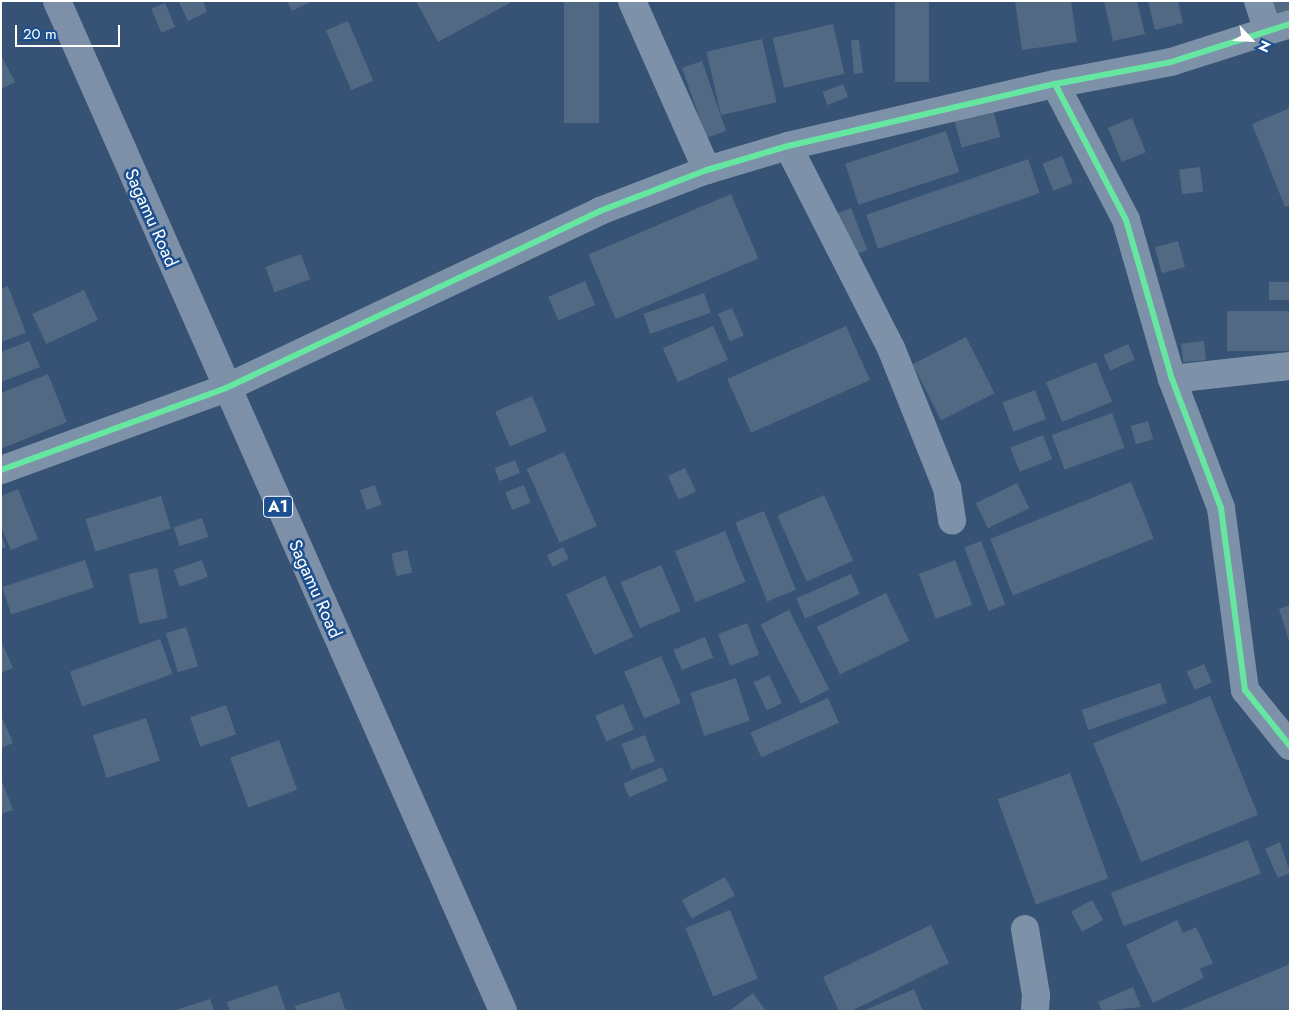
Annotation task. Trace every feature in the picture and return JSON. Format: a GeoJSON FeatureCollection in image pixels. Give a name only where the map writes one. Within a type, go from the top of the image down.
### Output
{"type":"FeatureCollection","features":[{"type":"Feature","properties":{"kind":"highway","name":"Sagamu Road"},"geometry":{"type":"LineString","coordinates":[[57,1],[226,388],[503,1011]]}},
{"type":"Feature","properties":{"kind":"street"},"geometry":{"type":"LineString","coordinates":[[632,1],[707,170]]}},
{"type":"Feature","properties":{"kind":"street"},"geometry":{"type":"LineString","coordinates":[[1,470],[226,388],[600,210],[707,170],[788,146],[1055,84],[1171,62],[1279,27],[1258,1]]}},
{"type":"Feature","properties":{"kind":"street"},"geometry":{"type":"LineString","coordinates":[[1055,84],[1126,220],[1172,379],[1221,508],[1245,690],[1290,746]]}},
{"type":"Feature","properties":{"kind":"street"},"geometry":{"type":"LineString","coordinates":[[788,146],[891,348],[947,488],[952,521]]}},
{"type":"Feature","properties":{"kind":"street"},"geometry":{"type":"LineString","coordinates":[[1172,379],[1290,366]]}},
{"type":"Feature","properties":{"kind":"street"},"geometry":{"type":"LineString","coordinates":[[1025,929],[1035,1011]]}},
{"type":"Feature","properties":{"kind":"building"},"geometry":{"type":"Polygon","coordinates":[[[203,1],[207,12],[188,21],[179,2],[203,1]]]}},
{"type":"Feature","properties":{"kind":"building"},"geometry":{"type":"Polygon","coordinates":[[[287,1],[312,1],[292,11],[287,1]]]}},
{"type":"Feature","properties":{"kind":"building"},"geometry":{"type":"Polygon","coordinates":[[[416,1],[513,1],[438,42],[416,1]]]}},
{"type":"Feature","properties":{"kind":"building"},"geometry":{"type":"Polygon","coordinates":[[[564,1],[599,1],[599,123],[564,123],[564,1]]]}},
{"type":"Feature","properties":{"kind":"building"},"geometry":{"type":"Polygon","coordinates":[[[895,1],[929,1],[929,82],[895,82],[895,1]]]}},
{"type":"Feature","properties":{"kind":"building"},"geometry":{"type":"Polygon","coordinates":[[[1015,1],[1071,1],[1077,42],[1022,50],[1015,1]]]}},
{"type":"Feature","properties":{"kind":"building"},"geometry":{"type":"Polygon","coordinates":[[[1104,1],[1137,1],[1145,34],[1113,41],[1104,1]]]}},
{"type":"Feature","properties":{"kind":"building"},"geometry":{"type":"Polygon","coordinates":[[[1148,1],[1178,1],[1183,23],[1155,30],[1148,1]]]}},
{"type":"Feature","properties":{"kind":"building"},"geometry":{"type":"Polygon","coordinates":[[[1272,1],[1290,1],[1290,12],[1277,16],[1272,1]]]}},
{"type":"Feature","properties":{"kind":"building"},"geometry":{"type":"Polygon","coordinates":[[[165,3],[175,27],[161,33],[151,9],[165,3]]]}},
{"type":"Feature","properties":{"kind":"building"},"geometry":{"type":"Polygon","coordinates":[[[348,21],[373,81],[351,90],[326,30],[348,21]]]}},
{"type":"Feature","properties":{"kind":"building"},"geometry":{"type":"Polygon","coordinates":[[[833,24],[844,74],[784,88],[773,38],[833,24]]]}},
{"type":"Feature","properties":{"kind":"building"},"geometry":{"type":"Polygon","coordinates":[[[762,39],[777,102],[721,115],[706,52],[762,39]]]}},
{"type":"Feature","properties":{"kind":"building"},"geometry":{"type":"Polygon","coordinates":[[[851,40],[859,40],[863,73],[854,74],[851,40]]]}},
{"type":"Feature","properties":{"kind":"building"},"geometry":{"type":"Polygon","coordinates":[[[1,55],[15,82],[1,89],[1,55]]]}},
{"type":"Feature","properties":{"kind":"building"},"geometry":{"type":"Polygon","coordinates":[[[702,61],[726,131],[706,138],[682,68],[702,61]]]}},
{"type":"Feature","properties":{"kind":"building"},"geometry":{"type":"Polygon","coordinates":[[[843,84],[848,97],[827,105],[822,92],[843,84]]]}},
{"type":"Feature","properties":{"kind":"building"},"geometry":{"type":"Polygon","coordinates":[[[1290,108],[1290,205],[1285,207],[1252,124],[1290,108]]]}},
{"type":"Feature","properties":{"kind":"building"},"geometry":{"type":"Polygon","coordinates":[[[993,110],[1000,137],[962,147],[954,120],[993,110]]]}},
{"type":"Feature","properties":{"kind":"building"},"geometry":{"type":"Polygon","coordinates":[[[1132,118],[1146,152],[1122,162],[1108,128],[1132,118]]]}},
{"type":"Feature","properties":{"kind":"building"},"geometry":{"type":"Polygon","coordinates":[[[946,131],[959,172],[858,205],[845,164],[946,131]]]}},
{"type":"Feature","properties":{"kind":"building"},"geometry":{"type":"Polygon","coordinates":[[[1062,156],[1073,183],[1053,191],[1043,164],[1062,156]]]}},
{"type":"Feature","properties":{"kind":"building"},"geometry":{"type":"Polygon","coordinates":[[[1028,159],[1040,193],[878,249],[866,215],[1028,159]]]}},
{"type":"Feature","properties":{"kind":"building"},"geometry":{"type":"Polygon","coordinates":[[[1200,167],[1203,192],[1182,194],[1179,170],[1200,167]]]}},
{"type":"Feature","properties":{"kind":"building"},"geometry":{"type":"Polygon","coordinates":[[[731,194],[758,258],[616,319],[588,255],[731,194]]]}},
{"type":"Feature","properties":{"kind":"building"},"geometry":{"type":"Polygon","coordinates":[[[851,208],[867,250],[850,256],[834,214],[851,208]]]}},
{"type":"Feature","properties":{"kind":"building"},"geometry":{"type":"Polygon","coordinates":[[[1178,241],[1185,267],[1162,273],[1155,247],[1178,241]]]}},
{"type":"Feature","properties":{"kind":"building"},"geometry":{"type":"Polygon","coordinates":[[[301,254],[310,279],[275,292],[265,267],[301,254]]]}},
{"type":"Feature","properties":{"kind":"building"},"geometry":{"type":"Polygon","coordinates":[[[585,281],[595,305],[558,321],[548,297],[585,281]]]}},
{"type":"Feature","properties":{"kind":"building"},"geometry":{"type":"Polygon","coordinates":[[[1269,282],[1290,282],[1290,300],[1269,300],[1269,282]]]}},
{"type":"Feature","properties":{"kind":"building"},"geometry":{"type":"Polygon","coordinates":[[[8,286],[26,333],[1,342],[1,289],[8,286]]]}},
{"type":"Feature","properties":{"kind":"building"},"geometry":{"type":"Polygon","coordinates":[[[84,290],[98,320],[46,344],[32,314],[84,290]]]}},
{"type":"Feature","properties":{"kind":"building"},"geometry":{"type":"Polygon","coordinates":[[[704,293],[711,313],[650,334],[643,314],[704,293]]]}},
{"type":"Feature","properties":{"kind":"building"},"geometry":{"type":"Polygon","coordinates":[[[732,308],[744,336],[730,341],[718,314],[732,308]]]}},
{"type":"Feature","properties":{"kind":"building"},"geometry":{"type":"Polygon","coordinates":[[[1227,311],[1290,311],[1290,351],[1227,351],[1227,311]]]}},
{"type":"Feature","properties":{"kind":"building"},"geometry":{"type":"Polygon","coordinates":[[[713,326],[728,360],[678,382],[663,348],[713,326]]]}},
{"type":"Feature","properties":{"kind":"building"},"geometry":{"type":"Polygon","coordinates":[[[846,326],[870,380],[751,433],[727,379],[846,326]]]}},
{"type":"Feature","properties":{"kind":"building"},"geometry":{"type":"Polygon","coordinates":[[[966,337],[995,393],[941,420],[913,364],[966,337]]]}},
{"type":"Feature","properties":{"kind":"building"},"geometry":{"type":"Polygon","coordinates":[[[29,341],[40,367],[1,382],[1,352],[29,341]]]}},
{"type":"Feature","properties":{"kind":"building"},"geometry":{"type":"Polygon","coordinates":[[[1204,341],[1206,360],[1183,362],[1181,343],[1204,341]]]}},
{"type":"Feature","properties":{"kind":"building"},"geometry":{"type":"Polygon","coordinates":[[[1128,344],[1135,360],[1110,371],[1103,355],[1128,344]]]}},
{"type":"Feature","properties":{"kind":"building"},"geometry":{"type":"Polygon","coordinates":[[[1096,362],[1112,402],[1062,422],[1046,382],[1096,362]]]}},
{"type":"Feature","properties":{"kind":"building"},"geometry":{"type":"Polygon","coordinates":[[[48,374],[67,422],[1,449],[1,393],[48,374]]]}},
{"type":"Feature","properties":{"kind":"building"},"geometry":{"type":"Polygon","coordinates":[[[1035,390],[1046,419],[1013,431],[1002,403],[1035,390]]]}},
{"type":"Feature","properties":{"kind":"building"},"geometry":{"type":"Polygon","coordinates":[[[532,396],[547,431],[510,447],[495,412],[532,396]]]}},
{"type":"Feature","properties":{"kind":"building"},"geometry":{"type":"Polygon","coordinates":[[[1112,413],[1125,448],[1065,470],[1052,435],[1112,413]]]}},
{"type":"Feature","properties":{"kind":"building"},"geometry":{"type":"Polygon","coordinates":[[[1148,421],[1153,439],[1136,444],[1131,426],[1148,421]]]}},
{"type":"Feature","properties":{"kind":"building"},"geometry":{"type":"Polygon","coordinates":[[[1043,435],[1052,459],[1020,472],[1010,448],[1043,435]]]}},
{"type":"Feature","properties":{"kind":"building"},"geometry":{"type":"Polygon","coordinates":[[[564,452],[597,526],[559,543],[527,469],[564,452]]]}},
{"type":"Feature","properties":{"kind":"building"},"geometry":{"type":"Polygon","coordinates":[[[515,460],[520,473],[499,481],[494,468],[515,460]]]}},
{"type":"Feature","properties":{"kind":"building"},"geometry":{"type":"Polygon","coordinates":[[[685,468],[696,492],[679,500],[668,476],[685,468]]]}},
{"type":"Feature","properties":{"kind":"building"},"geometry":{"type":"Polygon","coordinates":[[[1131,482],[1154,539],[1013,595],[990,539],[1131,482]]]}},
{"type":"Feature","properties":{"kind":"building"},"geometry":{"type":"Polygon","coordinates":[[[1017,483],[1029,508],[988,528],[976,503],[1017,483]]]}},
{"type":"Feature","properties":{"kind":"building"},"geometry":{"type":"Polygon","coordinates":[[[375,485],[382,505],[367,510],[360,490],[375,485]]]}},
{"type":"Feature","properties":{"kind":"building"},"geometry":{"type":"Polygon","coordinates":[[[524,485],[531,503],[512,510],[505,492],[524,485]]]}},
{"type":"Feature","properties":{"kind":"building"},"geometry":{"type":"Polygon","coordinates":[[[18,489],[38,539],[11,550],[1,527],[1,496],[18,489]]]}},
{"type":"Feature","properties":{"kind":"building"},"geometry":{"type":"Polygon","coordinates":[[[824,495],[853,561],[807,582],[777,516],[824,495]]]}},
{"type":"Feature","properties":{"kind":"building"},"geometry":{"type":"Polygon","coordinates":[[[161,496],[171,529],[95,552],[85,519],[161,496]]]}},
{"type":"Feature","properties":{"kind":"building"},"geometry":{"type":"Polygon","coordinates":[[[764,511],[796,590],[767,601],[735,523],[764,511]]]}},
{"type":"Feature","properties":{"kind":"building"},"geometry":{"type":"Polygon","coordinates":[[[202,518],[208,537],[180,546],[173,527],[202,518]]]}},
{"type":"Feature","properties":{"kind":"building"},"geometry":{"type":"Polygon","coordinates":[[[725,531],[746,582],[696,602],[675,551],[725,531]]]}},
{"type":"Feature","properties":{"kind":"building"},"geometry":{"type":"Polygon","coordinates":[[[1,535],[6,547],[1,549],[1,535]]]}},
{"type":"Feature","properties":{"kind":"building"},"geometry":{"type":"Polygon","coordinates":[[[981,541],[1005,604],[989,611],[964,547],[981,541]]]}},
{"type":"Feature","properties":{"kind":"building"},"geometry":{"type":"Polygon","coordinates":[[[563,547],[569,559],[553,567],[547,555],[563,547]]]}},
{"type":"Feature","properties":{"kind":"building"},"geometry":{"type":"Polygon","coordinates":[[[407,550],[412,572],[397,576],[391,554],[407,550]]]}},
{"type":"Feature","properties":{"kind":"building"},"geometry":{"type":"Polygon","coordinates":[[[85,560],[94,588],[11,614],[2,587],[85,560]]]}},
{"type":"Feature","properties":{"kind":"building"},"geometry":{"type":"Polygon","coordinates":[[[202,560],[208,577],[179,587],[174,570],[202,560]]]}},
{"type":"Feature","properties":{"kind":"building"},"geometry":{"type":"Polygon","coordinates":[[[955,560],[972,605],[936,619],[919,574],[955,560]]]}},
{"type":"Feature","properties":{"kind":"building"},"geometry":{"type":"Polygon","coordinates":[[[661,565],[681,611],[640,628],[620,582],[661,565]]]}},
{"type":"Feature","properties":{"kind":"building"},"geometry":{"type":"Polygon","coordinates":[[[157,568],[168,618],[139,624],[129,574],[157,568]]]}},
{"type":"Feature","properties":{"kind":"building"},"geometry":{"type":"Polygon","coordinates":[[[851,574],[860,594],[805,619],[796,598],[851,574]]]}},
{"type":"Feature","properties":{"kind":"building"},"geometry":{"type":"Polygon","coordinates":[[[605,576],[633,637],[594,655],[566,594],[605,576]]]}},
{"type":"Feature","properties":{"kind":"building"},"geometry":{"type":"Polygon","coordinates":[[[886,593],[909,641],[840,674],[817,627],[886,593]]]}},
{"type":"Feature","properties":{"kind":"building"},"geometry":{"type":"Polygon","coordinates":[[[1290,605],[1290,641],[1289,641],[1279,609],[1290,605]]]}},
{"type":"Feature","properties":{"kind":"building"},"geometry":{"type":"Polygon","coordinates":[[[789,610],[829,689],[801,704],[760,625],[789,610]]]}},
{"type":"Feature","properties":{"kind":"building"},"geometry":{"type":"Polygon","coordinates":[[[747,623],[759,655],[730,666],[718,634],[747,623]]]}},
{"type":"Feature","properties":{"kind":"building"},"geometry":{"type":"Polygon","coordinates":[[[186,627],[198,666],[178,672],[166,633],[186,627]]]}},
{"type":"Feature","properties":{"kind":"building"},"geometry":{"type":"Polygon","coordinates":[[[705,637],[713,657],[682,670],[673,650],[705,637]]]}},
{"type":"Feature","properties":{"kind":"building"},"geometry":{"type":"Polygon","coordinates":[[[160,639],[173,674],[82,707],[70,672],[160,639]]]}},
{"type":"Feature","properties":{"kind":"building"},"geometry":{"type":"Polygon","coordinates":[[[1,641],[13,668],[1,673],[1,641]]]}},
{"type":"Feature","properties":{"kind":"building"},"geometry":{"type":"Polygon","coordinates":[[[661,656],[681,703],[644,719],[624,672],[661,656]]]}},
{"type":"Feature","properties":{"kind":"building"},"geometry":{"type":"Polygon","coordinates":[[[1204,664],[1212,682],[1195,690],[1187,672],[1204,664]]]}},
{"type":"Feature","properties":{"kind":"building"},"geometry":{"type":"Polygon","coordinates":[[[769,675],[782,703],[767,710],[754,682],[769,675]]]}},
{"type":"Feature","properties":{"kind":"building"},"geometry":{"type":"Polygon","coordinates":[[[736,678],[750,721],[704,736],[690,693],[736,678]]]}},
{"type":"Feature","properties":{"kind":"building"},"geometry":{"type":"Polygon","coordinates":[[[1160,683],[1167,703],[1088,730],[1082,710],[1160,683]]]}},
{"type":"Feature","properties":{"kind":"building"},"geometry":{"type":"Polygon","coordinates":[[[1210,696],[1258,815],[1141,862],[1093,743],[1210,696]]]}},
{"type":"Feature","properties":{"kind":"building"},"geometry":{"type":"Polygon","coordinates":[[[828,698],[839,723],[761,757],[750,733],[828,698]]]}},
{"type":"Feature","properties":{"kind":"building"},"geometry":{"type":"Polygon","coordinates":[[[623,704],[634,730],[606,741],[595,716],[623,704]]]}},
{"type":"Feature","properties":{"kind":"building"},"geometry":{"type":"Polygon","coordinates":[[[226,705],[236,734],[200,747],[190,717],[226,705]]]}},
{"type":"Feature","properties":{"kind":"building"},"geometry":{"type":"Polygon","coordinates":[[[1,715],[13,743],[1,748],[1,715]]]}},
{"type":"Feature","properties":{"kind":"building"},"geometry":{"type":"Polygon","coordinates":[[[146,718],[160,761],[107,778],[93,735],[146,718]]]}},
{"type":"Feature","properties":{"kind":"building"},"geometry":{"type":"Polygon","coordinates":[[[645,735],[655,761],[632,770],[622,744],[645,735]]]}},
{"type":"Feature","properties":{"kind":"building"},"geometry":{"type":"Polygon","coordinates":[[[279,740],[297,790],[248,808],[230,758],[279,740]]]}},
{"type":"Feature","properties":{"kind":"building"},"geometry":{"type":"Polygon","coordinates":[[[662,767],[668,781],[629,797],[623,783],[662,767]]]}},
{"type":"Feature","properties":{"kind":"building"},"geometry":{"type":"Polygon","coordinates":[[[1070,773],[1108,878],[1036,905],[998,799],[1070,773]]]}},
{"type":"Feature","properties":{"kind":"building"},"geometry":{"type":"Polygon","coordinates":[[[1,779],[13,810],[1,814],[1,779]]]}},
{"type":"Feature","properties":{"kind":"building"},"geometry":{"type":"Polygon","coordinates":[[[1248,840],[1261,874],[1124,926],[1111,893],[1248,840]]]}},
{"type":"Feature","properties":{"kind":"building"},"geometry":{"type":"Polygon","coordinates":[[[1280,842],[1290,873],[1278,878],[1265,849],[1280,842]]]}},
{"type":"Feature","properties":{"kind":"building"},"geometry":{"type":"Polygon","coordinates":[[[725,877],[735,896],[692,919],[682,900],[725,877]]]}},
{"type":"Feature","properties":{"kind":"building"},"geometry":{"type":"Polygon","coordinates":[[[1092,900],[1103,920],[1082,932],[1071,912],[1092,900]]]}},
{"type":"Feature","properties":{"kind":"building"},"geometry":{"type":"Polygon","coordinates":[[[730,910],[758,979],[713,997],[685,928],[730,910]]]}},
{"type":"Feature","properties":{"kind":"building"},"geometry":{"type":"Polygon","coordinates":[[[1177,920],[1183,933],[1196,927],[1213,963],[1200,969],[1204,978],[1153,1003],[1126,945],[1177,920]]]}},
{"type":"Feature","properties":{"kind":"building"},"geometry":{"type":"Polygon","coordinates":[[[931,925],[949,963],[851,1011],[839,1011],[823,977],[931,925]]]}},
{"type":"Feature","properties":{"kind":"building"},"geometry":{"type":"Polygon","coordinates":[[[1290,964],[1290,1011],[1178,1011],[1290,964]]]}},
{"type":"Feature","properties":{"kind":"building"},"geometry":{"type":"Polygon","coordinates":[[[277,985],[286,1011],[230,1011],[227,1002],[277,985]]]}},
{"type":"Feature","properties":{"kind":"building"},"geometry":{"type":"Polygon","coordinates":[[[1133,987],[1141,1007],[1102,1011],[1098,1002],[1133,987]]]}},
{"type":"Feature","properties":{"kind":"building"},"geometry":{"type":"Polygon","coordinates":[[[914,989],[923,1011],[863,1011],[914,989]]]}},
{"type":"Feature","properties":{"kind":"building"},"geometry":{"type":"Polygon","coordinates":[[[339,992],[346,1011],[296,1011],[295,1006],[339,992]]]}},
{"type":"Feature","properties":{"kind":"building"},"geometry":{"type":"Polygon","coordinates":[[[753,993],[766,1011],[729,1011],[753,993]]]}},
{"type":"Feature","properties":{"kind":"building"},"geometry":{"type":"Polygon","coordinates":[[[210,999],[214,1011],[176,1011],[176,1010],[210,999]]]}},
{"type":"Feature","properties":{"kind":"cycle path"},"geometry":{"type":"LineString","coordinates":[[1,470],[226,388],[600,211],[707,170],[788,146],[1055,84],[1171,62],[1290,24]]}},
{"type":"Feature","properties":{"kind":"cycle path"},"geometry":{"type":"LineString","coordinates":[[1055,84],[1126,220],[1172,379],[1221,508],[1245,690],[1290,746]]}}]}
